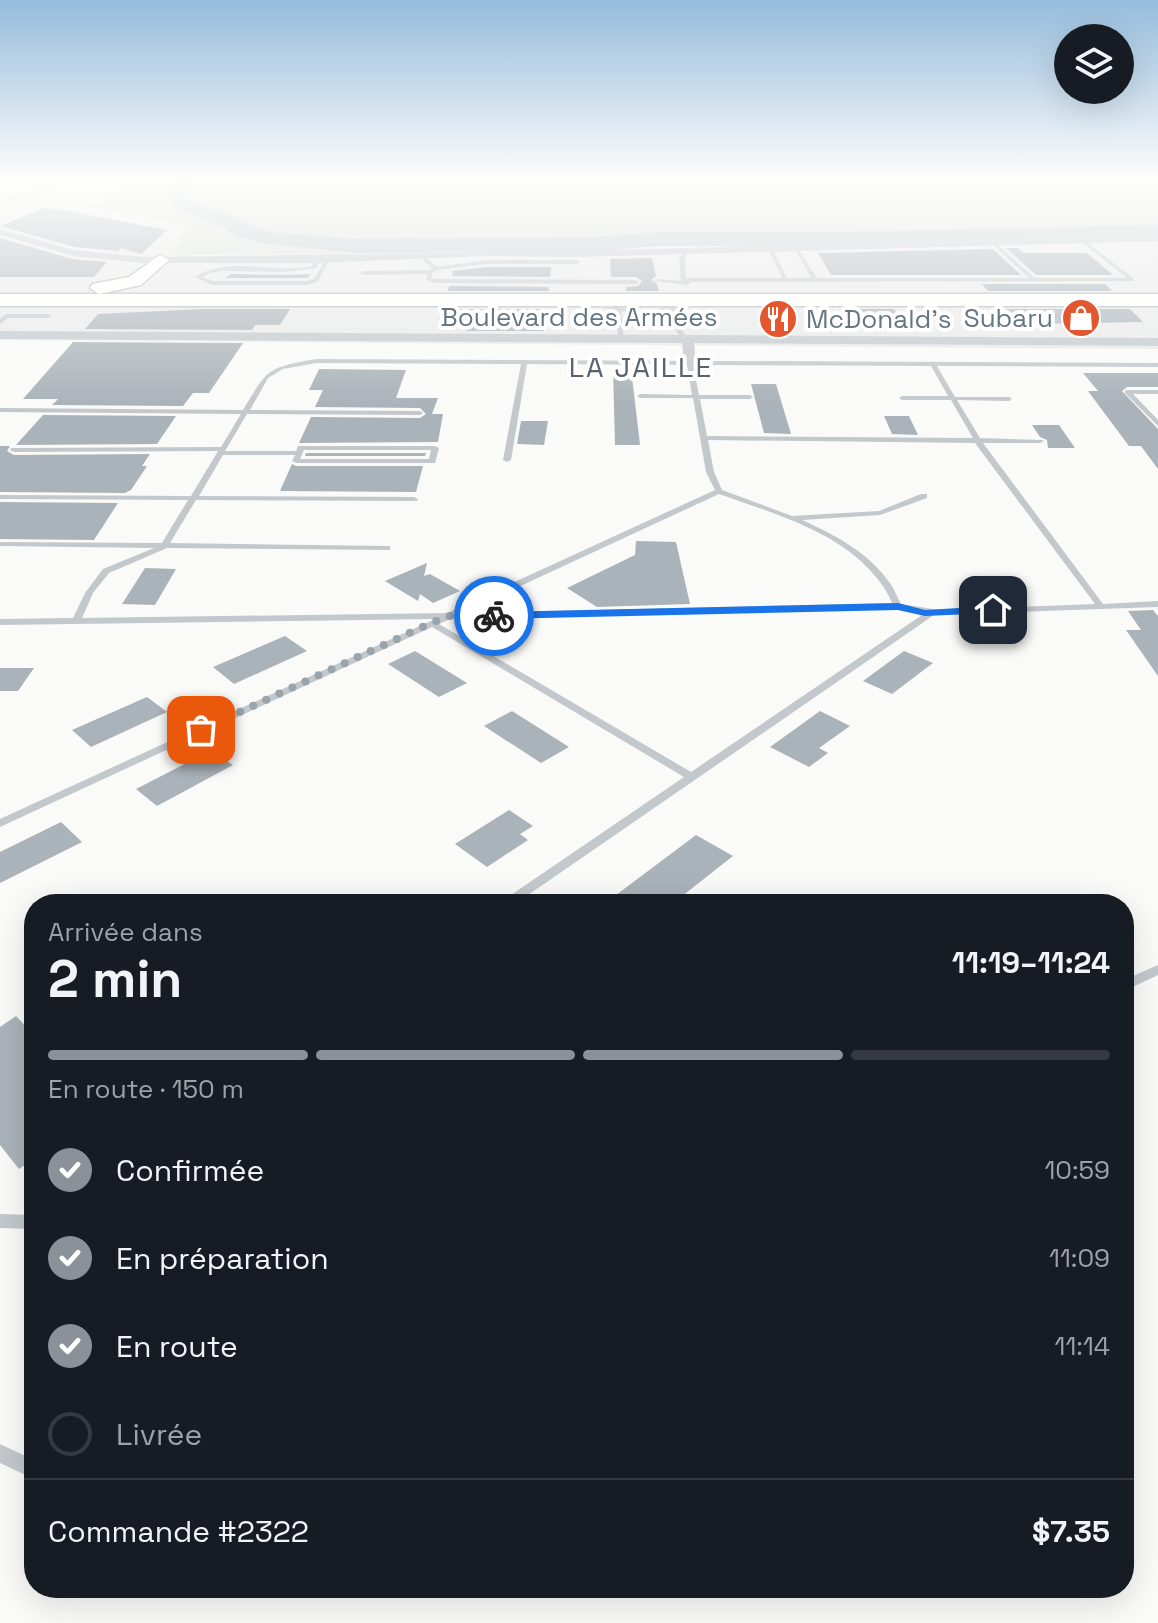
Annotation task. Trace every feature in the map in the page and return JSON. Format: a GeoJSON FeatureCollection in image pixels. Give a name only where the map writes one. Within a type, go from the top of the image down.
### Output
{"type":"FeatureCollection","features":[{"type":"Feature","properties":{"kind":"highway"},"geometry":{"type":"LineString","coordinates":[[0,290],[111,287],[135,281],[156,264]]}},
{"type":"Feature","properties":{"kind":"highway"},"geometry":{"type":"LineString","coordinates":[[156,264],[156,275],[197,287],[356,291],[609,308]]}},
{"type":"Feature","properties":{"kind":"highway"},"geometry":{"type":"LineString","coordinates":[[686,282],[716,288],[895,292]]}},
{"type":"Feature","properties":{"kind":"highway"},"geometry":{"type":"LineString","coordinates":[[408,295],[575,284]]}},
{"type":"Feature","properties":{"kind":"highway"},"geometry":{"type":"LineString","coordinates":[[0,290],[356,291]]}},
{"type":"Feature","properties":{"kind":"highway"},"geometry":{"type":"LineString","coordinates":[[0,300],[1158,292]]}},
{"type":"Feature","properties":{"kind":"highway"},"geometry":{"type":"LineString","coordinates":[[408,295],[1158,300]]}},
{"type":"Feature","properties":{"kind":"highway"},"geometry":{"type":"LineString","coordinates":[[681,308],[807,299]]}},
{"type":"Feature","properties":{"kind":"street"},"geometry":{"type":"LineString","coordinates":[[86,255],[156,264],[320,262],[457,255]]}},
{"type":"Feature","properties":{"kind":"street"},"geometry":{"type":"LineString","coordinates":[[517,255],[578,258],[622,255]]}},
{"type":"Feature","properties":{"kind":"street","name":"Boulevard des Armées"},"geometry":{"type":"LineString","coordinates":[[0,335],[1158,342]]}},
{"type":"Feature","properties":{"kind":"street"},"geometry":{"type":"LineString","coordinates":[[688,340],[690,364]]}},
{"type":"Feature","properties":{"kind":"lane"},"geometry":{"type":"LineString","coordinates":[[684,255],[686,282]]}},
{"type":"Feature","properties":{"kind":"lane"},"geometry":{"type":"LineString","coordinates":[[773,255],[785,280]]}},
{"type":"Feature","properties":{"kind":"lane"},"geometry":{"type":"LineString","coordinates":[[800,255],[815,280]]}},
{"type":"Feature","properties":{"kind":"lane"},"geometry":{"type":"LineString","coordinates":[[1007,255],[1034,280]]}},
{"type":"Feature","properties":{"kind":"lane"},"geometry":{"type":"LineString","coordinates":[[657,281],[1132,280],[1101,255]]}},
{"type":"Feature","properties":{"kind":"lane"},"geometry":{"type":"LineString","coordinates":[[423,257],[433,270]]}},
{"type":"Feature","properties":{"kind":"lane"},"geometry":{"type":"LineString","coordinates":[[363,273],[578,258],[575,284]]}},
{"type":"Feature","properties":{"kind":"lane"},"geometry":{"type":"LineString","coordinates":[[293,284],[229,282],[219,278],[232,273],[306,272],[320,262]]}},
{"type":"Feature","properties":{"kind":"lane"},"geometry":{"type":"LineString","coordinates":[[320,262],[316,280],[293,284],[212,283],[198,277],[220,271],[300,270],[320,262]]}},
{"type":"Feature","properties":{"kind":"lane"},"geometry":{"type":"LineString","coordinates":[[433,270],[429,279],[433,281],[636,282]]}},
{"type":"Feature","properties":{"kind":"lane"},"geometry":{"type":"LineString","coordinates":[[622,340],[609,308],[635,311]]}},
{"type":"Feature","properties":{"kind":"lane"},"geometry":{"type":"LineString","coordinates":[[653,310],[681,308],[680,333],[688,340]]}},
{"type":"Feature","properties":{"kind":"lane"},"geometry":{"type":"LineString","coordinates":[[0,322],[6,316],[48,316]]}},
{"type":"Feature","properties":{"kind":"lane"},"geometry":{"type":"LineString","coordinates":[[76,621],[89,593],[106,571],[131,558],[164,547],[266,377],[281,367],[316,361],[1158,365]]}},
{"type":"Feature","properties":{"kind":"lane"},"geometry":{"type":"LineString","coordinates":[[507,460],[524,363]]}},
{"type":"Feature","properties":{"kind":"lane"},"geometry":{"type":"LineString","coordinates":[[690,364],[710,472],[719,491],[821,532],[870,562],[893,591],[898,606]]}},
{"type":"Feature","properties":{"kind":"lane"},"geometry":{"type":"LineString","coordinates":[[934,366],[977,440],[1099,604]]}},
{"type":"Feature","properties":{"kind":"lane"},"geometry":{"type":"LineString","coordinates":[[1158,392],[1127,392],[1158,424]]}},
{"type":"Feature","properties":{"kind":"lane"},"geometry":{"type":"LineString","coordinates":[[640,396],[750,397]]}},
{"type":"Feature","properties":{"kind":"lane"},"geometry":{"type":"LineString","coordinates":[[902,398],[1009,399]]}},
{"type":"Feature","properties":{"kind":"lane"},"geometry":{"type":"LineString","coordinates":[[0,410],[420,413]]}},
{"type":"Feature","properties":{"kind":"lane"},"geometry":{"type":"LineString","coordinates":[[703,438],[1040,441]]}},
{"type":"Feature","properties":{"kind":"lane"},"geometry":{"type":"LineString","coordinates":[[301,448],[435,448],[432,461],[296,461],[300,453],[301,448]]}},
{"type":"Feature","properties":{"kind":"lane"},"geometry":{"type":"LineString","coordinates":[[14,450],[300,453]]}},
{"type":"Feature","properties":{"kind":"lane"},"geometry":{"type":"LineString","coordinates":[[0,823],[719,491]]}},
{"type":"Feature","properties":{"kind":"lane"},"geometry":{"type":"LineString","coordinates":[[789,518],[880,513],[924,496]]}},
{"type":"Feature","properties":{"kind":"lane"},"geometry":{"type":"LineString","coordinates":[[0,497],[414,499]]}},
{"type":"Feature","properties":{"kind":"lane"},"geometry":{"type":"LineString","coordinates":[[0,544],[387,548]]}},
{"type":"Feature","properties":{"kind":"lane"},"geometry":{"type":"LineString","coordinates":[[0,622],[898,606],[932,613],[1158,604]]}},
{"type":"Feature","properties":{"kind":"lane"},"geometry":{"type":"LineString","coordinates":[[522,894],[932,613]]}},
{"type":"Feature","properties":{"kind":"lane"},"geometry":{"type":"LineString","coordinates":[[431,623],[692,777]]}},
{"type":"Feature","properties":{"kind":"lane"},"geometry":{"type":"LineString","coordinates":[[1134,981],[1158,970]]}},
{"type":"Feature","properties":{"kind":"lane"},"geometry":{"type":"LineString","coordinates":[[0,1221],[24,1222]]}},
{"type":"Feature","properties":{"kind":"lane"},"geometry":{"type":"LineString","coordinates":[[0,1453],[24,1465]]}},
{"type":"Feature","properties":{"kind":"shaded area"},"geometry":{"type":"Polygon","coordinates":[[[0,255],[1158,255],[1158,349],[0,340],[0,255]]]}},
{"type":"Feature","properties":{"kind":"building"},"geometry":{"type":"Polygon","coordinates":[[[0,255],[57,255],[107,262],[94,277],[0,277],[0,255]]]}},
{"type":"Feature","properties":{"kind":"building"},"geometry":{"type":"Polygon","coordinates":[[[819,255],[999,255],[1021,275],[831,275],[819,255]]]}},
{"type":"Feature","properties":{"kind":"building"},"geometry":{"type":"Polygon","coordinates":[[[1013,255],[1089,255],[1113,275],[1036,275],[1013,255]]]}},
{"type":"Feature","properties":{"kind":"building"},"geometry":{"type":"Polygon","coordinates":[[[652,258],[656,276],[651,280],[657,284],[659,291],[626,291],[626,287],[638,286],[642,281],[636,277],[611,277],[610,259],[652,258]]]}},
{"type":"Feature","properties":{"kind":"building"},"geometry":{"type":"Polygon","coordinates":[[[487,267],[551,267],[550,277],[452,276],[453,271],[487,267]]]}},
{"type":"Feature","properties":{"kind":"building"},"geometry":{"type":"Polygon","coordinates":[[[231,274],[311,274],[307,278],[225,278],[231,274]]]}},
{"type":"Feature","properties":{"kind":"building"},"geometry":{"type":"Polygon","coordinates":[[[982,284],[1105,284],[1112,291],[988,291],[982,284]]]}},
{"type":"Feature","properties":{"kind":"building"},"geometry":{"type":"Polygon","coordinates":[[[449,286],[549,287],[549,291],[448,291],[449,286]]]}},
{"type":"Feature","properties":{"kind":"building"},"geometry":{"type":"Polygon","coordinates":[[[290,309],[280,325],[255,325],[252,330],[85,329],[98,314],[290,309]]]}},
{"type":"Feature","properties":{"kind":"building"},"geometry":{"type":"Polygon","coordinates":[[[444,309],[546,309],[544,331],[466,331],[461,327],[440,327],[444,309]]]}},
{"type":"Feature","properties":{"kind":"building"},"geometry":{"type":"Polygon","coordinates":[[[640,309],[647,309],[653,315],[664,314],[666,324],[629,324],[628,315],[637,316],[640,309]]]}},
{"type":"Feature","properties":{"kind":"building"},"geometry":{"type":"Polygon","coordinates":[[[850,309],[894,309],[906,327],[873,327],[871,323],[858,323],[850,309]]]}},
{"type":"Feature","properties":{"kind":"building"},"geometry":{"type":"Polygon","coordinates":[[[1006,309],[1130,309],[1143,322],[1021,324],[1006,309]]]}},
{"type":"Feature","properties":{"kind":"building"},"geometry":{"type":"Polygon","coordinates":[[[73,342],[243,343],[209,393],[193,393],[183,406],[52,405],[58,399],[23,399],[73,342]]]}},
{"type":"Feature","properties":{"kind":"building"},"geometry":{"type":"Polygon","coordinates":[[[613,368],[631,368],[640,445],[615,445],[613,368]]]}},
{"type":"Feature","properties":{"kind":"building"},"geometry":{"type":"Polygon","coordinates":[[[319,369],[406,370],[396,398],[438,398],[432,414],[443,414],[438,442],[299,443],[311,417],[420,418],[426,414],[420,408],[315,407],[323,390],[309,390],[319,369]]]}},
{"type":"Feature","properties":{"kind":"building"},"geometry":{"type":"Polygon","coordinates":[[[1083,373],[1158,373],[1158,387],[1127,387],[1122,391],[1158,429],[1158,469],[1141,446],[1129,446],[1088,391],[1098,391],[1083,373]]]}},
{"type":"Feature","properties":{"kind":"building"},"geometry":{"type":"Polygon","coordinates":[[[751,384],[776,384],[791,434],[764,433],[751,384]]]}},
{"type":"Feature","properties":{"kind":"building"},"geometry":{"type":"Polygon","coordinates":[[[43,415],[176,416],[157,444],[16,445],[43,415]]]}},
{"type":"Feature","properties":{"kind":"building"},"geometry":{"type":"Polygon","coordinates":[[[884,416],[909,416],[918,435],[892,434],[884,416]]]}},
{"type":"Feature","properties":{"kind":"building"},"geometry":{"type":"Polygon","coordinates":[[[521,421],[548,421],[544,445],[517,444],[521,421]]]}},
{"type":"Feature","properties":{"kind":"building"},"geometry":{"type":"Polygon","coordinates":[[[1032,425],[1059,425],[1075,448],[1048,448],[1047,440],[1040,437],[1032,425]]]}},
{"type":"Feature","properties":{"kind":"building"},"geometry":{"type":"Polygon","coordinates":[[[0,446],[10,446],[7,451],[14,455],[150,454],[142,466],[147,466],[131,490],[125,493],[0,492],[0,446]]]}},
{"type":"Feature","properties":{"kind":"building"},"geometry":{"type":"Polygon","coordinates":[[[306,453],[426,453],[425,456],[305,456],[306,453]]]}},
{"type":"Feature","properties":{"kind":"building"},"geometry":{"type":"Polygon","coordinates":[[[292,464],[423,466],[416,492],[280,491],[292,464]]]}},
{"type":"Feature","properties":{"kind":"building"},"geometry":{"type":"Polygon","coordinates":[[[0,502],[118,503],[94,540],[0,539],[0,502]]]}},
{"type":"Feature","properties":{"kind":"building"},"geometry":{"type":"Polygon","coordinates":[[[636,541],[676,542],[690,604],[597,607],[567,588],[635,555],[636,541]]]}},
{"type":"Feature","properties":{"kind":"building"},"geometry":{"type":"Polygon","coordinates":[[[427,563],[424,576],[430,574],[460,591],[433,603],[420,594],[418,601],[385,581],[427,563]]]}},
{"type":"Feature","properties":{"kind":"building"},"geometry":{"type":"Polygon","coordinates":[[[145,568],[176,569],[155,605],[122,604],[145,568]]]}},
{"type":"Feature","properties":{"kind":"building"},"geometry":{"type":"Polygon","coordinates":[[[1153,610],[1158,616],[1158,676],[1126,630],[1141,630],[1128,611],[1153,610]]]}},
{"type":"Feature","properties":{"kind":"building"},"geometry":{"type":"Polygon","coordinates":[[[285,636],[307,651],[234,684],[213,667],[285,636]]]}},
{"type":"Feature","properties":{"kind":"building"},"geometry":{"type":"Polygon","coordinates":[[[415,651],[467,683],[439,697],[388,664],[415,651]]]}},
{"type":"Feature","properties":{"kind":"building"},"geometry":{"type":"Polygon","coordinates":[[[904,651],[933,663],[892,694],[863,681],[904,651]]]}},
{"type":"Feature","properties":{"kind":"building"},"geometry":{"type":"Polygon","coordinates":[[[0,668],[34,668],[18,691],[0,691],[0,668]]]}},
{"type":"Feature","properties":{"kind":"building"},"geometry":{"type":"Polygon","coordinates":[[[147,697],[167,712],[91,747],[72,730],[147,697]]]}},
{"type":"Feature","properties":{"kind":"building"},"geometry":{"type":"Polygon","coordinates":[[[512,711],[569,747],[541,763],[484,726],[512,711]]]}},
{"type":"Feature","properties":{"kind":"building"},"geometry":{"type":"Polygon","coordinates":[[[820,711],[850,726],[819,748],[828,753],[809,767],[770,747],[820,711]]]}},
{"type":"Feature","properties":{"kind":"building"},"geometry":{"type":"Polygon","coordinates":[[[212,750],[233,765],[157,806],[136,789],[212,750]]]}},
{"type":"Feature","properties":{"kind":"building"},"geometry":{"type":"Polygon","coordinates":[[[509,810],[533,826],[520,834],[528,840],[487,867],[455,844],[509,810]]]}},
{"type":"Feature","properties":{"kind":"building"},"geometry":{"type":"Polygon","coordinates":[[[61,822],[82,842],[0,883],[0,852],[61,822]]]}},
{"type":"Feature","properties":{"kind":"building"},"geometry":{"type":"Polygon","coordinates":[[[696,835],[733,856],[685,894],[617,894],[696,835]]]}},
{"type":"Feature","properties":{"kind":"building"},"geometry":{"type":"Polygon","coordinates":[[[16,1016],[24,1024],[24,1166],[19,1169],[0,1145],[0,1027],[16,1016]]]}},
{"type":"Feature","properties":{"kind":"way so far"},"geometry":{"type":"LineString","coordinates":[[201,730],[431,623],[449,616],[494,616]]}},
{"type":"Feature","properties":{"kind":"place","name":"Subaru"},"geometry":{"type":"Point","coordinates":[1081,318]}},
{"type":"Feature","properties":{"kind":"place","name":"McDonald's"},"geometry":{"type":"Point","coordinates":[778,319]}},
{"type":"Feature","properties":{"kind":"district","name":"LA JAILLE"},"geometry":{"type":"Point","coordinates":[641,367]}},
{"type":"Feature","properties":{"kind":"route"},"geometry":{"type":"LineString","coordinates":[[494,616],[898,606],[925,613],[993,610]]}}]}
